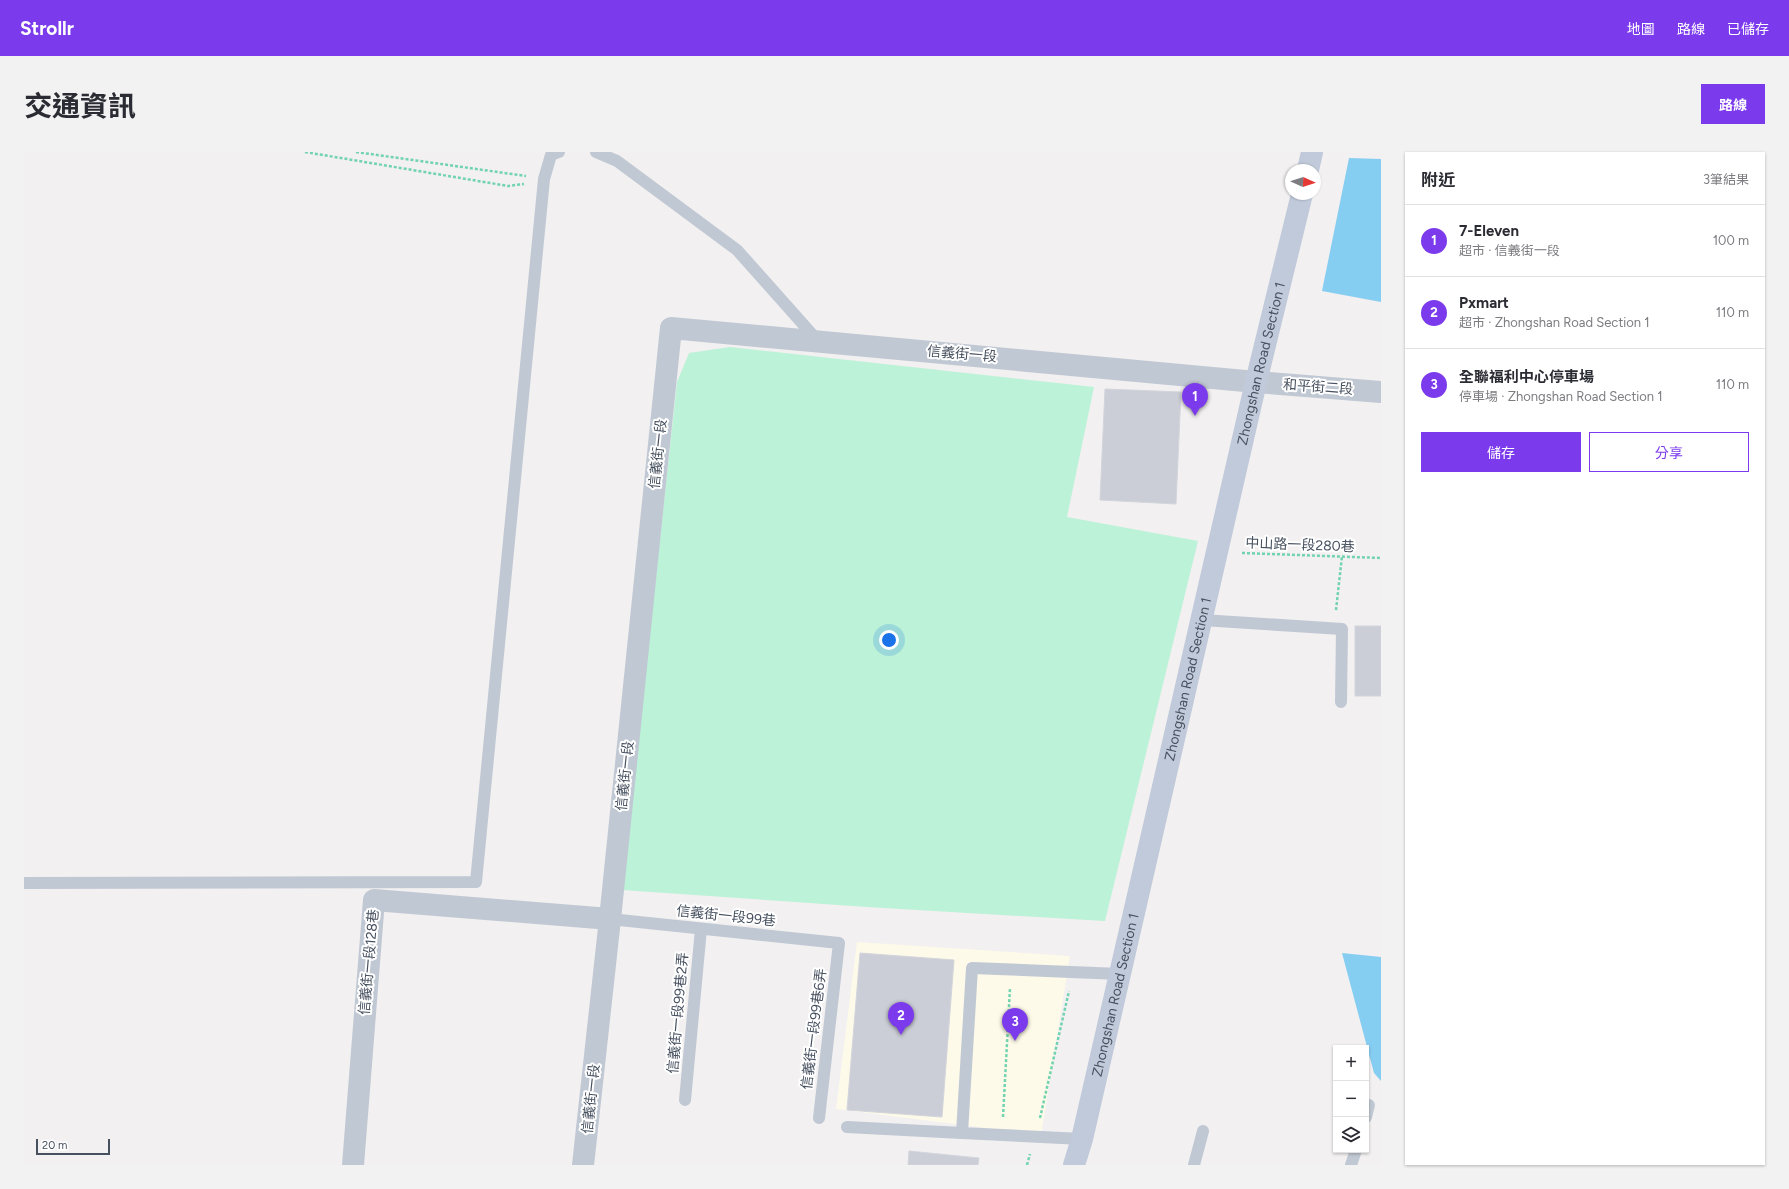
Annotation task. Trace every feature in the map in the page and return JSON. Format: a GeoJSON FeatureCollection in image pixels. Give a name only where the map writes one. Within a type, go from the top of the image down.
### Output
{"type":"FeatureCollection","features":[{"type":"Feature","properties":{"kind":"main road"},"geometry":{"type":"LineString","coordinates":[[1309,164],[1312,152]]}},
{"type":"Feature","properties":{"kind":"main road","name":"Zhongshan Road Section 1"},"geometry":{"type":"LineString","coordinates":[[1074,1165],[1082,1139],[1256,382],[1301,200]]}},
{"type":"Feature","properties":{"kind":"street","name":"信義街一段"},"geometry":{"type":"LineString","coordinates":[[583,1165],[610,920],[671,328],[1256,382]]}},
{"type":"Feature","properties":{"kind":"street","name":"和平街二段"},"geometry":{"type":"LineString","coordinates":[[1256,382],[1381,392]]}},
{"type":"Feature","properties":{"kind":"street","name":"信義街一段128巷"},"geometry":{"type":"LineString","coordinates":[[353,1165],[374,900],[610,920]]}},
{"type":"Feature","properties":{"kind":"lane"},"geometry":{"type":"LineString","coordinates":[[24,883],[476,882],[544,179],[551,155],[559,152]]}},
{"type":"Feature","properties":{"kind":"lane"},"geometry":{"type":"LineString","coordinates":[[596,152],[617,161],[737,250],[818,341]]}},
{"type":"Feature","properties":{"kind":"lane"},"geometry":{"type":"LineString","coordinates":[[1202,620],[1342,629],[1341,702]]}},
{"type":"Feature","properties":{"kind":"lane","name":"信義街一段99巷"},"geometry":{"type":"LineString","coordinates":[[610,920],[839,943]]}},
{"type":"Feature","properties":{"kind":"lane","name":"信義街一段99巷2弄"},"geometry":{"type":"LineString","coordinates":[[685,1100],[701,929]]}},
{"type":"Feature","properties":{"kind":"lane","name":"信義街一段99巷6弄"},"geometry":{"type":"LineString","coordinates":[[819,1118],[839,943]]}},
{"type":"Feature","properties":{"kind":"lane"},"geometry":{"type":"LineString","coordinates":[[962,1133],[972,968],[1120,974]]}},
{"type":"Feature","properties":{"kind":"lane"},"geometry":{"type":"LineString","coordinates":[[847,1127],[1082,1139]]}},
{"type":"Feature","properties":{"kind":"lane"},"geometry":{"type":"LineString","coordinates":[[1194,1165],[1203,1131]]}},
{"type":"Feature","properties":{"kind":"lane"},"geometry":{"type":"LineString","coordinates":[[1351,1165],[1355,1153]]}},
{"type":"Feature","properties":{"kind":"path"},"geometry":{"type":"LineString","coordinates":[[305,152],[508,186],[519,186],[544,179]]}},
{"type":"Feature","properties":{"kind":"path"},"geometry":{"type":"LineString","coordinates":[[356,152],[544,179]]}},
{"type":"Feature","properties":{"kind":"path","name":"中山路一段280巷"},"geometry":{"type":"LineString","coordinates":[[1218,552],[1381,558]]}},
{"type":"Feature","properties":{"kind":"path"},"geometry":{"type":"LineString","coordinates":[[1334,629],[1342,556]]}},
{"type":"Feature","properties":{"kind":"path"},"geometry":{"type":"LineString","coordinates":[[1002,1135],[1010,970]]}},
{"type":"Feature","properties":{"kind":"path"},"geometry":{"type":"LineString","coordinates":[[1027,1165],[1036,1136],[1074,972]]}},
{"type":"Feature","properties":{"kind":"shaded area"},"geometry":{"type":"Polygon","coordinates":[[[857,942],[1070,956],[1041,1135],[836,1109],[857,942]]]}},
{"type":"Feature","properties":{"kind":"green space"},"geometry":{"type":"Polygon","coordinates":[[[730,347],[1094,387],[1067,517],[1198,541],[1105,921],[867,907],[622,890],[677,382],[689,353],[730,347]]]}},
{"type":"Feature","properties":{"kind":"water"},"geometry":{"type":"Polygon","coordinates":[[[1349,158],[1381,159],[1381,302],[1322,291],[1349,158]]]}},
{"type":"Feature","properties":{"kind":"water"},"geometry":{"type":"Polygon","coordinates":[[[1342,953],[1381,957],[1381,1081],[1374,1073],[1369,1054],[1369,1045],[1367,1045],[1342,953]]]}},
{"type":"Feature","properties":{"kind":"building"},"geometry":{"type":"Polygon","coordinates":[[[1105,389],[1181,392],[1176,504],[1100,500],[1105,389]]]}},
{"type":"Feature","properties":{"kind":"building"},"geometry":{"type":"Polygon","coordinates":[[[1355,626],[1381,626],[1381,696],[1355,696],[1355,626]]]}},
{"type":"Feature","properties":{"kind":"building"},"geometry":{"type":"Polygon","coordinates":[[[860,953],[954,960],[942,1117],[847,1110],[860,953]]]}},
{"type":"Feature","properties":{"kind":"building"},"geometry":{"type":"Polygon","coordinates":[[[909,1151],[979,1158],[978,1165],[908,1165],[909,1151]]]}},
{"type":"Feature","properties":{"kind":"place","name":"7-Eleven"},"geometry":{"type":"Point","coordinates":[1195,416]}},
{"type":"Feature","properties":{"kind":"place","name":"Pxmart"},"geometry":{"type":"Point","coordinates":[901,1035]}},
{"type":"Feature","properties":{"kind":"place","name":"全聯福利中心停車場"},"geometry":{"type":"Point","coordinates":[1015,1041]}}]}
